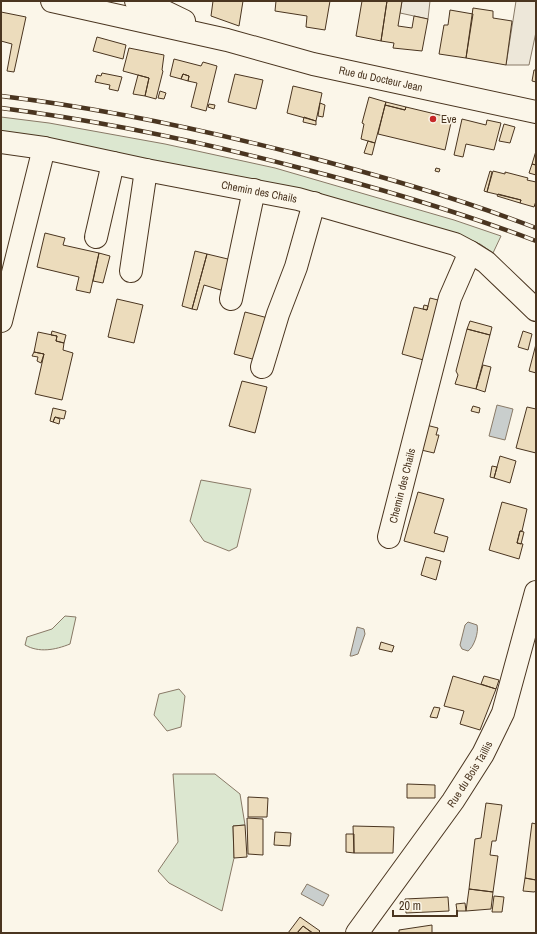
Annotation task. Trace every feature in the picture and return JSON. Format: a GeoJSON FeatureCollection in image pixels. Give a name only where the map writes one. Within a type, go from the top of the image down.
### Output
{"type":"FeatureCollection","features":[{"type":"Feature","properties":{"kind":"street","name":"Rue du Docteur Jean"},"geometry":{"type":"LineString","coordinates":[[52,1],[227,40],[312,64],[536,112]]}},
{"type":"Feature","properties":{"kind":"street","name":"Rue du Docteur Jean"},"geometry":{"type":"LineString","coordinates":[[136,1],[151,5],[227,40]]}},
{"type":"Feature","properties":{"kind":"street","name":"Chemin des Chails"},"geometry":{"type":"LineString","coordinates":[[1,142],[44,148],[146,170],[298,199],[420,233],[455,244],[486,262],[536,310]]}},
{"type":"Feature","properties":{"kind":"street"},"geometry":{"type":"LineString","coordinates":[[1,321],[44,148]]}},
{"type":"Feature","properties":{"kind":"street"},"geometry":{"type":"LineString","coordinates":[[96,237],[114,163]]}},
{"type":"Feature","properties":{"kind":"street"},"geometry":{"type":"LineString","coordinates":[[131,271],[146,170]]}},
{"type":"Feature","properties":{"kind":"street"},"geometry":{"type":"LineString","coordinates":[[231,299],[254,190]]}},
{"type":"Feature","properties":{"kind":"street"},"geometry":{"type":"LineString","coordinates":[[262,367],[278,314],[296,267],[314,204]]}},
{"type":"Feature","properties":{"kind":"street","name":"Chemin des Chails"},"geometry":{"type":"LineString","coordinates":[[389,537],[450,298],[470,252]]}},
{"type":"Feature","properties":{"kind":"street","name":"Rue du Bois Taillis"},"geometry":{"type":"LineString","coordinates":[[357,933],[453,801],[483,754],[503,713],[536,592]]}},
{"type":"Feature","properties":{"kind":"green space"},"geometry":{"type":"Polygon","coordinates":[[[1,117],[49,123],[165,144],[275,168],[454,220],[501,236],[493,253],[480,244],[421,226],[1,133],[1,117]]]}},
{"type":"Feature","properties":{"kind":"green space"},"geometry":{"type":"Polygon","coordinates":[[[201,480],[251,489],[237,547],[229,551],[204,541],[190,521],[201,480]]]}},
{"type":"Feature","properties":{"kind":"green space"},"geometry":{"type":"Polygon","coordinates":[[[65,616],[76,617],[70,644],[47,650],[30,648],[25,645],[27,637],[52,629],[65,616]]]}},
{"type":"Feature","properties":{"kind":"green space"},"geometry":{"type":"Polygon","coordinates":[[[179,689],[185,696],[181,727],[167,731],[154,715],[159,694],[179,689]]]}},
{"type":"Feature","properties":{"kind":"green space"},"geometry":{"type":"Polygon","coordinates":[[[173,774],[215,774],[240,794],[245,825],[233,826],[234,858],[222,911],[169,883],[158,871],[178,842],[173,774]]]}},
{"type":"Feature","properties":{"kind":"shaded area"},"geometry":{"type":"Polygon","coordinates":[[[402,1],[430,1],[428,19],[400,13],[402,1]]]}},
{"type":"Feature","properties":{"kind":"shaded area"},"geometry":{"type":"Polygon","coordinates":[[[516,1],[536,1],[536,32],[529,65],[506,65],[516,1]]]}},
{"type":"Feature","properties":{"kind":"shaded area"},"geometry":{"type":"Polygon","coordinates":[[[497,405],[513,409],[505,440],[489,436],[497,405]]]}},
{"type":"Feature","properties":{"kind":"shaded area"},"geometry":{"type":"Polygon","coordinates":[[[468,622],[477,625],[477,635],[474,643],[468,651],[462,649],[460,645],[465,625],[468,622]]]}},
{"type":"Feature","properties":{"kind":"shaded area"},"geometry":{"type":"Polygon","coordinates":[[[357,627],[364,629],[365,634],[358,654],[350,656],[357,627]]]}},
{"type":"Feature","properties":{"kind":"shaded area"},"geometry":{"type":"Polygon","coordinates":[[[307,884],[329,895],[323,906],[301,894],[307,884]]]}},
{"type":"Feature","properties":{"kind":"building"},"geometry":{"type":"Polygon","coordinates":[[[213,1],[243,1],[239,26],[211,16],[213,1]]]}},
{"type":"Feature","properties":{"kind":"building"},"geometry":{"type":"Polygon","coordinates":[[[276,1],[330,1],[325,30],[306,27],[307,16],[275,11],[276,1]]]}},
{"type":"Feature","properties":{"kind":"building"},"geometry":{"type":"Polygon","coordinates":[[[362,1],[387,1],[381,41],[356,36],[362,1]]]}},
{"type":"Feature","properties":{"kind":"building"},"geometry":{"type":"Polygon","coordinates":[[[387,1],[402,1],[398,26],[412,28],[414,16],[428,19],[422,51],[393,48],[394,43],[381,41],[387,1]]]}},
{"type":"Feature","properties":{"kind":"building"},"geometry":{"type":"Polygon","coordinates":[[[473,8],[493,11],[493,18],[512,21],[506,65],[466,58],[473,8]]]}},
{"type":"Feature","properties":{"kind":"building"},"geometry":{"type":"Polygon","coordinates":[[[450,10],[473,14],[466,58],[439,54],[444,25],[448,25],[450,10]]]}},
{"type":"Feature","properties":{"kind":"building"},"geometry":{"type":"Polygon","coordinates":[[[1,12],[26,17],[14,72],[7,71],[12,44],[1,41],[1,12]]]}},
{"type":"Feature","properties":{"kind":"building"},"geometry":{"type":"Polygon","coordinates":[[[97,37],[126,45],[123,59],[93,51],[97,37]]]}},
{"type":"Feature","properties":{"kind":"building"},"geometry":{"type":"Polygon","coordinates":[[[129,48],[164,55],[163,71],[156,99],[145,96],[149,78],[123,71],[129,48]]]}},
{"type":"Feature","properties":{"kind":"building"},"geometry":{"type":"Polygon","coordinates":[[[174,59],[201,66],[203,62],[217,66],[206,111],[191,107],[197,83],[188,81],[189,76],[183,74],[181,79],[170,76],[174,59]]]}},
{"type":"Feature","properties":{"kind":"building"},"geometry":{"type":"Polygon","coordinates":[[[534,70],[536,70],[536,82],[532,81],[534,70]]]}},
{"type":"Feature","properties":{"kind":"building"},"geometry":{"type":"Polygon","coordinates":[[[102,73],[122,77],[118,91],[109,89],[110,85],[95,82],[97,75],[101,76],[102,73]]]}},
{"type":"Feature","properties":{"kind":"building"},"geometry":{"type":"Polygon","coordinates":[[[183,74],[189,76],[188,81],[181,79],[183,74]]]}},
{"type":"Feature","properties":{"kind":"building"},"geometry":{"type":"Polygon","coordinates":[[[235,74],[263,80],[256,109],[228,102],[235,74]]]}},
{"type":"Feature","properties":{"kind":"building"},"geometry":{"type":"Polygon","coordinates":[[[138,75],[149,78],[145,96],[133,94],[138,75]]]}},
{"type":"Feature","properties":{"kind":"building"},"geometry":{"type":"Polygon","coordinates":[[[293,86],[322,93],[316,121],[287,113],[293,86]]]}},
{"type":"Feature","properties":{"kind":"building"},"geometry":{"type":"Polygon","coordinates":[[[160,91],[166,93],[164,99],[158,98],[160,91]]]}},
{"type":"Feature","properties":{"kind":"building"},"geometry":{"type":"Polygon","coordinates":[[[369,97],[386,102],[375,143],[361,139],[364,124],[362,123],[369,97]]]}},
{"type":"Feature","properties":{"kind":"building"},"geometry":{"type":"Polygon","coordinates":[[[386,102],[406,107],[405,110],[385,105],[386,102]]]}},
{"type":"Feature","properties":{"kind":"building"},"geometry":{"type":"Polygon","coordinates":[[[320,103],[325,105],[323,117],[318,116],[320,103]]]}},
{"type":"Feature","properties":{"kind":"building"},"geometry":{"type":"Polygon","coordinates":[[[209,104],[215,105],[214,109],[208,107],[209,104]]]}},
{"type":"Feature","properties":{"kind":"building"},"geometry":{"type":"Polygon","coordinates":[[[385,105],[405,110],[406,107],[452,118],[445,150],[378,134],[385,105]]]}},
{"type":"Feature","properties":{"kind":"building"},"geometry":{"type":"Polygon","coordinates":[[[304,117],[316,121],[316,125],[303,122],[304,117]]]}},
{"type":"Feature","properties":{"kind":"building"},"geometry":{"type":"Polygon","coordinates":[[[462,119],[486,125],[487,120],[501,123],[494,150],[466,144],[463,157],[454,155],[462,119]]]}},
{"type":"Feature","properties":{"kind":"building"},"geometry":{"type":"Polygon","coordinates":[[[504,124],[515,127],[510,143],[499,141],[504,124]]]}},
{"type":"Feature","properties":{"kind":"building"},"geometry":{"type":"Polygon","coordinates":[[[368,141],[375,143],[372,155],[364,153],[368,141]]]}},
{"type":"Feature","properties":{"kind":"building"},"geometry":{"type":"Polygon","coordinates":[[[536,151],[536,165],[532,164],[536,151]]]}},
{"type":"Feature","properties":{"kind":"building"},"geometry":{"type":"Polygon","coordinates":[[[532,164],[536,165],[536,175],[529,173],[532,164]]]}},
{"type":"Feature","properties":{"kind":"building"},"geometry":{"type":"Polygon","coordinates":[[[436,168],[440,169],[439,172],[435,171],[436,168]]]}},
{"type":"Feature","properties":{"kind":"building"},"geometry":{"type":"Polygon","coordinates":[[[490,171],[492,172],[487,192],[484,191],[490,171]]]}},
{"type":"Feature","properties":{"kind":"building"},"geometry":{"type":"Polygon","coordinates":[[[493,171],[505,174],[505,172],[528,178],[527,180],[536,182],[536,201],[534,207],[520,203],[521,200],[487,192],[493,171]]]}},
{"type":"Feature","properties":{"kind":"building"},"geometry":{"type":"Polygon","coordinates":[[[498,194],[521,200],[520,203],[497,196],[498,194]]]}},
{"type":"Feature","properties":{"kind":"building"},"geometry":{"type":"Polygon","coordinates":[[[45,233],[65,238],[63,245],[99,253],[90,293],[76,290],[79,277],[37,267],[45,233]]]}},
{"type":"Feature","properties":{"kind":"building"},"geometry":{"type":"Polygon","coordinates":[[[195,251],[207,254],[192,309],[182,306],[195,251]]]}},
{"type":"Feature","properties":{"kind":"building"},"geometry":{"type":"Polygon","coordinates":[[[99,253],[110,256],[103,283],[93,281],[99,253]]]}},
{"type":"Feature","properties":{"kind":"building"},"geometry":{"type":"Polygon","coordinates":[[[207,254],[232,260],[224,291],[204,285],[197,310],[192,309],[207,254]]]}},
{"type":"Feature","properties":{"kind":"building"},"geometry":{"type":"Polygon","coordinates":[[[430,298],[442,301],[427,361],[402,354],[414,307],[427,310],[430,298]]]}},
{"type":"Feature","properties":{"kind":"building"},"geometry":{"type":"Polygon","coordinates":[[[117,299],[143,305],[134,343],[108,337],[117,299]]]}},
{"type":"Feature","properties":{"kind":"building"},"geometry":{"type":"Polygon","coordinates":[[[424,305],[428,306],[427,310],[423,309],[424,305]]]}},
{"type":"Feature","properties":{"kind":"building"},"geometry":{"type":"Polygon","coordinates":[[[245,312],[268,318],[256,360],[234,354],[245,312]]]}},
{"type":"Feature","properties":{"kind":"building"},"geometry":{"type":"Polygon","coordinates":[[[470,321],[492,327],[490,335],[467,329],[470,321]]]}},
{"type":"Feature","properties":{"kind":"building"},"geometry":{"type":"Polygon","coordinates":[[[467,329],[490,335],[476,389],[455,384],[458,375],[456,371],[467,329]]]}},
{"type":"Feature","properties":{"kind":"building"},"geometry":{"type":"Polygon","coordinates":[[[52,331],[66,335],[64,343],[56,341],[57,336],[51,335],[52,331]]]}},
{"type":"Feature","properties":{"kind":"building"},"geometry":{"type":"Polygon","coordinates":[[[523,331],[532,334],[528,350],[518,347],[523,331]]]}},
{"type":"Feature","properties":{"kind":"building"},"geometry":{"type":"Polygon","coordinates":[[[38,332],[57,336],[56,341],[64,343],[63,350],[73,353],[62,400],[35,394],[44,354],[34,352],[38,332]]]}},
{"type":"Feature","properties":{"kind":"building"},"geometry":{"type":"Polygon","coordinates":[[[536,344],[536,373],[529,371],[536,344]]]}},
{"type":"Feature","properties":{"kind":"building"},"geometry":{"type":"Polygon","coordinates":[[[34,352],[44,354],[41,363],[37,361],[38,357],[32,356],[34,352]]]}},
{"type":"Feature","properties":{"kind":"building"},"geometry":{"type":"Polygon","coordinates":[[[483,365],[491,367],[485,392],[476,389],[483,365]]]}},
{"type":"Feature","properties":{"kind":"building"},"geometry":{"type":"Polygon","coordinates":[[[242,381],[267,387],[255,433],[229,426],[242,381]]]}},
{"type":"Feature","properties":{"kind":"building"},"geometry":{"type":"Polygon","coordinates":[[[473,406],[480,408],[479,413],[471,411],[473,406]]]}},
{"type":"Feature","properties":{"kind":"building"},"geometry":{"type":"Polygon","coordinates":[[[527,407],[536,409],[536,453],[516,448],[527,407]]]}},
{"type":"Feature","properties":{"kind":"building"},"geometry":{"type":"Polygon","coordinates":[[[53,408],[66,411],[64,419],[55,417],[53,422],[50,421],[53,408]]]}},
{"type":"Feature","properties":{"kind":"building"},"geometry":{"type":"Polygon","coordinates":[[[55,417],[60,419],[59,424],[53,422],[55,417]]]}},
{"type":"Feature","properties":{"kind":"building"},"geometry":{"type":"Polygon","coordinates":[[[426,425],[438,428],[436,435],[439,435],[434,453],[417,449],[426,425]]]}},
{"type":"Feature","properties":{"kind":"building"},"geometry":{"type":"Polygon","coordinates":[[[500,456],[516,461],[510,483],[494,478],[500,456]]]}},
{"type":"Feature","properties":{"kind":"building"},"geometry":{"type":"Polygon","coordinates":[[[492,466],[497,467],[494,478],[490,477],[492,466]]]}},
{"type":"Feature","properties":{"kind":"building"},"geometry":{"type":"Polygon","coordinates":[[[418,492],[444,499],[434,533],[448,537],[444,552],[404,541],[418,492]]]}},
{"type":"Feature","properties":{"kind":"building"},"geometry":{"type":"Polygon","coordinates":[[[502,502],[527,509],[522,531],[520,531],[517,543],[523,544],[519,559],[489,550],[502,502]]]}},
{"type":"Feature","properties":{"kind":"building"},"geometry":{"type":"Polygon","coordinates":[[[520,531],[524,532],[521,544],[517,543],[520,531]]]}},
{"type":"Feature","properties":{"kind":"building"},"geometry":{"type":"Polygon","coordinates":[[[426,557],[441,561],[436,580],[421,575],[426,557]]]}},
{"type":"Feature","properties":{"kind":"building"},"geometry":{"type":"Polygon","coordinates":[[[381,642],[394,646],[392,652],[379,649],[381,642]]]}},
{"type":"Feature","properties":{"kind":"building"},"geometry":{"type":"Polygon","coordinates":[[[453,676],[496,689],[480,730],[460,724],[464,711],[444,706],[453,676]]]}},
{"type":"Feature","properties":{"kind":"building"},"geometry":{"type":"Polygon","coordinates":[[[484,676],[499,680],[496,689],[481,684],[484,676]]]}},
{"type":"Feature","properties":{"kind":"building"},"geometry":{"type":"Polygon","coordinates":[[[434,707],[440,708],[437,718],[430,717],[434,707]]]}},
{"type":"Feature","properties":{"kind":"building"},"geometry":{"type":"Polygon","coordinates":[[[407,784],[435,785],[435,798],[407,798],[407,784]]]}},
{"type":"Feature","properties":{"kind":"building"},"geometry":{"type":"Polygon","coordinates":[[[248,797],[268,798],[267,817],[248,817],[248,797]]]}},
{"type":"Feature","properties":{"kind":"building"},"geometry":{"type":"Polygon","coordinates":[[[486,803],[502,805],[496,841],[492,841],[490,855],[498,856],[493,892],[469,889],[475,839],[481,838],[486,803]]]}},
{"type":"Feature","properties":{"kind":"building"},"geometry":{"type":"Polygon","coordinates":[[[247,818],[263,819],[263,855],[248,854],[247,818]]]}},
{"type":"Feature","properties":{"kind":"building"},"geometry":{"type":"Polygon","coordinates":[[[532,823],[536,824],[536,880],[525,878],[532,823]]]}},
{"type":"Feature","properties":{"kind":"building"},"geometry":{"type":"Polygon","coordinates":[[[245,825],[247,857],[234,858],[233,826],[245,825]]]}},
{"type":"Feature","properties":{"kind":"building"},"geometry":{"type":"Polygon","coordinates":[[[353,826],[394,827],[393,853],[354,853],[353,826]]]}},
{"type":"Feature","properties":{"kind":"building"},"geometry":{"type":"Polygon","coordinates":[[[275,832],[291,833],[290,846],[274,845],[275,832]]]}},
{"type":"Feature","properties":{"kind":"building"},"geometry":{"type":"Polygon","coordinates":[[[346,834],[354,834],[354,853],[346,852],[346,834]]]}},
{"type":"Feature","properties":{"kind":"building"},"geometry":{"type":"Polygon","coordinates":[[[525,878],[536,880],[536,891],[523,891],[525,878]]]}},
{"type":"Feature","properties":{"kind":"building"},"geometry":{"type":"Polygon","coordinates":[[[469,889],[493,892],[491,909],[466,911],[469,889]]]}},
{"type":"Feature","properties":{"kind":"building"},"geometry":{"type":"Polygon","coordinates":[[[494,896],[504,897],[502,912],[492,912],[494,896]]]}},
{"type":"Feature","properties":{"kind":"building"},"geometry":{"type":"Polygon","coordinates":[[[448,897],[449,911],[406,913],[405,899],[448,897]]]}},
{"type":"Feature","properties":{"kind":"building"},"geometry":{"type":"Polygon","coordinates":[[[465,903],[466,911],[457,911],[456,904],[465,903]]]}},
{"type":"Feature","properties":{"kind":"building"},"geometry":{"type":"Polygon","coordinates":[[[300,917],[320,931],[318,933],[313,933],[303,926],[297,933],[288,933],[300,917]]]}},
{"type":"Feature","properties":{"kind":"building"},"geometry":{"type":"Polygon","coordinates":[[[432,925],[432,933],[399,933],[399,930],[432,925]]]}},
{"type":"Feature","properties":{"kind":"building"},"geometry":{"type":"Polygon","coordinates":[[[303,926],[312,933],[297,933],[303,926]]]}},
{"type":"Feature","properties":{"kind":"railway"},"geometry":{"type":"LineString","coordinates":[[1,96],[113,113],[261,145],[358,170],[418,188],[536,228]]}},
{"type":"Feature","properties":{"kind":"railway"},"geometry":{"type":"LineString","coordinates":[[1,108],[77,119],[152,133],[263,158],[419,201],[536,241]]}},
{"type":"Feature","properties":{"kind":"place","name":"Eve"},"geometry":{"type":"Point","coordinates":[433,119]}}]}
